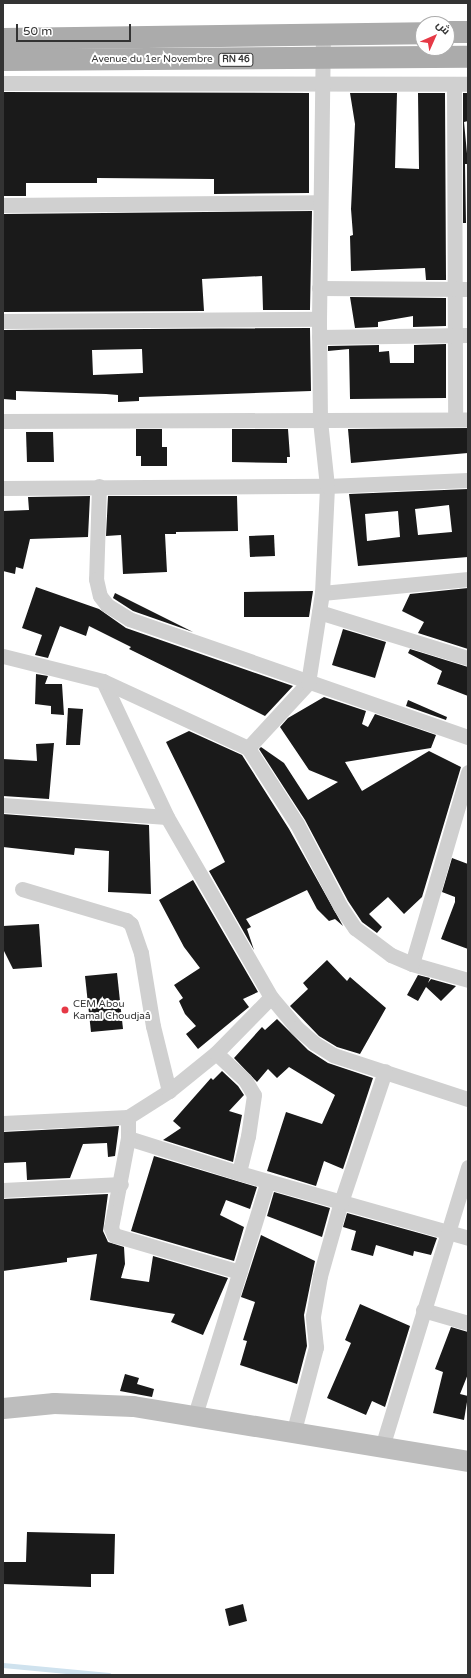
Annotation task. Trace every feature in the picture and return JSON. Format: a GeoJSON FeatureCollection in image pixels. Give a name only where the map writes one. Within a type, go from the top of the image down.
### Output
{"type":"FeatureCollection","features":[{"type":"Feature","properties":{"kind":"main road"},"geometry":{"type":"LineString","coordinates":[[3,39],[415,32]]}},
{"type":"Feature","properties":{"kind":"main road"},"geometry":{"type":"LineString","coordinates":[[455,32],[468,32]]}},
{"type":"Feature","properties":{"kind":"main road","name":"Avenue du 1er Novembre"},"geometry":{"type":"LineString","coordinates":[[3,60],[468,57]]}},
{"type":"Feature","properties":{"kind":"street"},"geometry":{"type":"LineString","coordinates":[[248,748],[308,684],[322,593],[327,486],[320,420],[319,337],[319,202],[323,33]]}},
{"type":"Feature","properties":{"kind":"street"},"geometry":{"type":"LineString","coordinates":[[3,83],[322,82],[461,84],[462,289],[461,419],[3,421]]}},
{"type":"Feature","properties":{"kind":"street"},"geometry":{"type":"LineString","coordinates":[[3,205],[319,202]]}},
{"type":"Feature","properties":{"kind":"street"},"geometry":{"type":"LineString","coordinates":[[319,288],[462,289]]}},
{"type":"Feature","properties":{"kind":"street"},"geometry":{"type":"LineString","coordinates":[[3,321],[319,319]]}},
{"type":"Feature","properties":{"kind":"street"},"geometry":{"type":"LineString","coordinates":[[319,337],[462,335]]}},
{"type":"Feature","properties":{"kind":"street"},"geometry":{"type":"LineString","coordinates":[[3,488],[99,486],[327,486],[468,480]]}},
{"type":"Feature","properties":{"kind":"street"},"geometry":{"type":"LineString","coordinates":[[99,486],[96,579],[100,596],[107,605],[129,619],[308,684],[468,737]]}},
{"type":"Feature","properties":{"kind":"street"},"geometry":{"type":"LineString","coordinates":[[322,593],[468,579]]}},
{"type":"Feature","properties":{"kind":"street"},"geometry":{"type":"LineString","coordinates":[[319,612],[468,658]]}},
{"type":"Feature","properties":{"kind":"street"},"geometry":{"type":"LineString","coordinates":[[3,656],[103,681],[248,748],[297,824],[340,906],[355,928],[391,955],[412,964],[468,980]]}},
{"type":"Feature","properties":{"kind":"street"},"geometry":{"type":"LineString","coordinates":[[103,681],[167,817],[271,997],[314,1043],[333,1055],[468,1099]]}},
{"type":"Feature","properties":{"kind":"street"},"geometry":{"type":"LineString","coordinates":[[412,964],[468,772]]}},
{"type":"Feature","properties":{"kind":"street"},"geometry":{"type":"LineString","coordinates":[[3,805],[167,817]]}},
{"type":"Feature","properties":{"kind":"street"},"geometry":{"type":"LineString","coordinates":[[22,889],[126,920],[131,924],[141,953],[153,1026],[169,1091]]}},
{"type":"Feature","properties":{"kind":"street"},"geometry":{"type":"LineString","coordinates":[[3,1123],[128,1118],[169,1091],[216,1053],[271,997]]}},
{"type":"Feature","properties":{"kind":"street"},"geometry":{"type":"LineString","coordinates":[[216,1053],[245,1080],[254,1094],[248,1136],[239,1174]]}},
{"type":"Feature","properties":{"kind":"street"},"geometry":{"type":"LineString","coordinates":[[293,1434],[316,1347],[313,1316],[320,1276],[341,1202],[385,1071]]}},
{"type":"Feature","properties":{"kind":"street"},"geometry":{"type":"LineString","coordinates":[[128,1118],[128,1138],[112,1228],[114,1235],[240,1272]]}},
{"type":"Feature","properties":{"kind":"street"},"geometry":{"type":"LineString","coordinates":[[128,1138],[239,1174],[468,1238]]}},
{"type":"Feature","properties":{"kind":"street"},"geometry":{"type":"LineString","coordinates":[[382,1447],[468,1167]]}},
{"type":"Feature","properties":{"kind":"street"},"geometry":{"type":"LineString","coordinates":[[195,1415],[268,1181]]}},
{"type":"Feature","properties":{"kind":"street"},"geometry":{"type":"LineString","coordinates":[[3,1190],[121,1184]]}},
{"type":"Feature","properties":{"kind":"street"},"geometry":{"type":"LineString","coordinates":[[424,1310],[468,1323]]}},
{"type":"Feature","properties":{"kind":"street"},"geometry":{"type":"LineString","coordinates":[[3,1408],[54,1403],[133,1406],[195,1415],[293,1434],[468,1461]]}},
{"type":"Feature","properties":{"kind":"building"},"geometry":{"type":"Polygon","coordinates":[[[3,92],[309,93],[309,193],[214,194],[214,179],[97,178],[97,183],[26,183],[26,196],[3,196],[3,92]]]}},
{"type":"Feature","properties":{"kind":"building"},"geometry":{"type":"Polygon","coordinates":[[[350,93],[397,93],[395,168],[419,169],[418,93],[445,93],[446,280],[426,280],[425,268],[351,271],[350,236],[353,235],[351,209],[355,124],[350,93]]]}},
{"type":"Feature","properties":{"kind":"building"},"geometry":{"type":"Polygon","coordinates":[[[463,93],[468,93],[468,121],[464,122],[468,164],[465,164],[466,223],[463,223],[463,93]]]}},
{"type":"Feature","properties":{"kind":"building"},"geometry":{"type":"Polygon","coordinates":[[[312,211],[310,310],[263,310],[262,276],[202,279],[204,311],[3,312],[3,214],[312,211]]]}},
{"type":"Feature","properties":{"kind":"building"},"geometry":{"type":"Polygon","coordinates":[[[350,297],[446,298],[446,326],[413,327],[413,316],[378,322],[378,327],[355,328],[350,297]]]}},
{"type":"Feature","properties":{"kind":"building"},"geometry":{"type":"Polygon","coordinates":[[[310,328],[311,391],[139,397],[139,401],[118,402],[118,395],[16,391],[16,400],[3,399],[3,330],[310,328]],[[142,349],[92,350],[93,375],[143,373],[142,349]]]}},
{"type":"Feature","properties":{"kind":"building"},"geometry":{"type":"Polygon","coordinates":[[[446,344],[446,398],[350,399],[349,349],[328,351],[328,346],[379,345],[379,352],[389,351],[390,363],[414,363],[414,345],[446,344]]]}},
{"type":"Feature","properties":{"kind":"building"},"geometry":{"type":"Polygon","coordinates":[[[468,428],[468,453],[351,463],[348,429],[468,428]]]}},
{"type":"Feature","properties":{"kind":"building"},"geometry":{"type":"Polygon","coordinates":[[[136,429],[162,429],[162,447],[167,447],[167,466],[141,466],[141,456],[136,456],[136,429]]]}},
{"type":"Feature","properties":{"kind":"building"},"geometry":{"type":"Polygon","coordinates":[[[232,429],[288,429],[290,457],[287,457],[287,463],[232,462],[232,429]]]}},
{"type":"Feature","properties":{"kind":"building"},"geometry":{"type":"Polygon","coordinates":[[[26,432],[53,432],[54,462],[27,462],[26,432]]]}},
{"type":"Feature","properties":{"kind":"building"},"geometry":{"type":"Polygon","coordinates":[[[468,489],[468,557],[358,566],[349,494],[468,489]],[[449,505],[415,509],[418,535],[452,532],[449,505]],[[398,511],[365,514],[367,541],[400,537],[398,511]]]}},
{"type":"Feature","properties":{"kind":"building"},"geometry":{"type":"Polygon","coordinates":[[[90,496],[88,537],[30,539],[23,569],[16,567],[15,574],[3,571],[3,511],[29,510],[28,497],[90,496]]]}},
{"type":"Feature","properties":{"kind":"building"},"geometry":{"type":"Polygon","coordinates":[[[108,496],[237,496],[238,531],[176,532],[176,534],[165,534],[167,572],[123,574],[121,535],[106,536],[108,496]]]}},
{"type":"Feature","properties":{"kind":"building"},"geometry":{"type":"Polygon","coordinates":[[[274,535],[275,556],[250,557],[249,536],[274,535]]]}},
{"type":"Feature","properties":{"kind":"building"},"geometry":{"type":"Polygon","coordinates":[[[36,587],[99,609],[126,628],[293,686],[265,716],[129,649],[131,647],[89,626],[86,636],[60,626],[48,658],[35,655],[42,635],[22,628],[36,587]]]}},
{"type":"Feature","properties":{"kind":"building"},"geometry":{"type":"Polygon","coordinates":[[[468,588],[468,649],[418,633],[424,622],[402,611],[410,594],[468,588]]]}},
{"type":"Feature","properties":{"kind":"building"},"geometry":{"type":"Polygon","coordinates":[[[313,591],[309,617],[244,617],[244,592],[313,591]]]}},
{"type":"Feature","properties":{"kind":"building"},"geometry":{"type":"Polygon","coordinates":[[[115,593],[193,632],[133,611],[113,598],[115,593]]]}},
{"type":"Feature","properties":{"kind":"building"},"geometry":{"type":"Polygon","coordinates":[[[343,629],[386,642],[375,678],[332,665],[343,629]]]}},
{"type":"Feature","properties":{"kind":"building"},"geometry":{"type":"Polygon","coordinates":[[[410,649],[468,667],[468,696],[437,684],[442,671],[408,653],[410,649]]]}},
{"type":"Feature","properties":{"kind":"building"},"geometry":{"type":"Polygon","coordinates":[[[36,674],[48,676],[45,684],[62,684],[64,715],[51,714],[51,706],[35,704],[36,674]]]}},
{"type":"Feature","properties":{"kind":"building"},"geometry":{"type":"Polygon","coordinates":[[[324,697],[366,711],[362,724],[368,727],[375,714],[436,735],[431,748],[345,762],[362,791],[429,751],[461,767],[422,897],[404,914],[388,897],[369,914],[382,927],[377,933],[362,922],[348,901],[305,820],[259,749],[261,747],[284,763],[308,800],[338,782],[309,770],[280,727],[288,718],[324,697]]]}},
{"type":"Feature","properties":{"kind":"building"},"geometry":{"type":"Polygon","coordinates":[[[408,700],[447,717],[446,720],[406,706],[408,700]]]}},
{"type":"Feature","properties":{"kind":"building"},"geometry":{"type":"Polygon","coordinates":[[[68,708],[83,709],[80,745],[66,745],[68,708]]]}},
{"type":"Feature","properties":{"kind":"building"},"geometry":{"type":"Polygon","coordinates":[[[189,731],[242,755],[289,829],[343,926],[335,919],[329,921],[317,909],[307,890],[246,919],[251,927],[247,929],[254,950],[209,871],[225,862],[166,742],[189,731]]]}},
{"type":"Feature","properties":{"kind":"building"},"geometry":{"type":"Polygon","coordinates":[[[54,743],[49,799],[3,796],[3,759],[37,761],[36,744],[54,743]]]}},
{"type":"Feature","properties":{"kind":"building"},"geometry":{"type":"Polygon","coordinates":[[[3,814],[149,825],[151,894],[108,892],[109,851],[75,848],[74,855],[3,847],[3,814]]]}},
{"type":"Feature","properties":{"kind":"building"},"geometry":{"type":"Polygon","coordinates":[[[452,858],[468,864],[468,949],[441,939],[455,902],[455,897],[442,892],[452,858]]]}},
{"type":"Feature","properties":{"kind":"building"},"geometry":{"type":"Polygon","coordinates":[[[193,880],[258,992],[243,999],[249,1007],[198,1049],[186,1034],[196,1026],[185,1014],[179,1001],[183,998],[174,985],[200,968],[184,947],[159,900],[193,880]]]}},
{"type":"Feature","properties":{"kind":"building"},"geometry":{"type":"Polygon","coordinates":[[[39,924],[42,967],[13,969],[3,949],[3,926],[39,924]]]}},
{"type":"Feature","properties":{"kind":"building"},"geometry":{"type":"Polygon","coordinates":[[[327,960],[347,981],[350,977],[386,1008],[360,1054],[337,1047],[319,1036],[290,1006],[308,989],[303,983],[327,960]]]}},
{"type":"Feature","properties":{"kind":"building"},"geometry":{"type":"Polygon","coordinates":[[[117,973],[123,1029],[91,1032],[85,976],[117,973]]]}},
{"type":"Feature","properties":{"kind":"building"},"geometry":{"type":"Polygon","coordinates":[[[418,975],[430,978],[428,983],[431,979],[456,986],[441,1001],[426,987],[418,1001],[407,995],[418,975]]]}},
{"type":"Feature","properties":{"kind":"building"},"geometry":{"type":"Polygon","coordinates":[[[277,1019],[308,1050],[328,1063],[373,1078],[343,1169],[324,1161],[316,1186],[267,1171],[286,1112],[322,1124],[335,1095],[289,1067],[277,1078],[268,1069],[257,1082],[234,1058],[262,1027],[265,1030],[277,1019]]]}},
{"type":"Feature","properties":{"kind":"building"},"geometry":{"type":"Polygon","coordinates":[[[222,1071],[238,1086],[244,1095],[229,1111],[242,1115],[233,1162],[163,1140],[181,1128],[173,1121],[211,1078],[213,1080],[222,1071]]]}},
{"type":"Feature","properties":{"kind":"building"},"geometry":{"type":"Polygon","coordinates":[[[119,1126],[115,1156],[108,1157],[107,1143],[83,1144],[70,1178],[27,1180],[26,1162],[3,1163],[3,1132],[119,1126]]]}},
{"type":"Feature","properties":{"kind":"building"},"geometry":{"type":"Polygon","coordinates":[[[154,1156],[257,1187],[250,1209],[226,1200],[220,1215],[244,1227],[234,1261],[131,1231],[154,1156]]]}},
{"type":"Feature","properties":{"kind":"building"},"geometry":{"type":"Polygon","coordinates":[[[274,1192],[330,1208],[322,1237],[267,1216],[274,1192]]]}},
{"type":"Feature","properties":{"kind":"building"},"geometry":{"type":"Polygon","coordinates":[[[108,1194],[103,1231],[108,1242],[124,1247],[125,1264],[121,1278],[149,1282],[153,1256],[228,1278],[203,1335],[171,1322],[175,1314],[90,1300],[97,1254],[67,1258],[67,1262],[3,1271],[3,1199],[108,1194]]]}},
{"type":"Feature","properties":{"kind":"building"},"geometry":{"type":"Polygon","coordinates":[[[347,1213],[437,1238],[431,1255],[414,1251],[413,1256],[376,1245],[373,1256],[351,1250],[356,1231],[343,1227],[347,1213]]]}},
{"type":"Feature","properties":{"kind":"building"},"geometry":{"type":"Polygon","coordinates":[[[261,1235],[315,1261],[304,1315],[307,1346],[297,1384],[240,1365],[247,1341],[243,1340],[255,1302],[241,1297],[261,1235]]]}},
{"type":"Feature","properties":{"kind":"building"},"geometry":{"type":"Polygon","coordinates":[[[360,1304],[410,1326],[385,1407],[372,1401],[366,1415],[327,1398],[351,1343],[345,1340],[360,1304]]]}},
{"type":"Feature","properties":{"kind":"building"},"geometry":{"type":"Polygon","coordinates":[[[451,1327],[468,1332],[468,1374],[460,1394],[468,1396],[464,1420],[433,1413],[443,1372],[435,1369],[451,1327]]]}},
{"type":"Feature","properties":{"kind":"building"},"geometry":{"type":"Polygon","coordinates":[[[125,1374],[139,1378],[137,1384],[154,1389],[152,1397],[120,1391],[125,1374]]]}},
{"type":"Feature","properties":{"kind":"building"},"geometry":{"type":"Polygon","coordinates":[[[27,1532],[115,1534],[114,1574],[91,1574],[91,1587],[3,1584],[3,1562],[26,1562],[27,1532]]]}},
{"type":"Feature","properties":{"kind":"building"},"geometry":{"type":"Polygon","coordinates":[[[243,1604],[247,1621],[229,1626],[225,1609],[243,1604]]]}},
{"type":"Feature","properties":{"kind":"waterway"},"geometry":{"type":"LineString","coordinates":[[3,1665],[109,1675]]}},
{"type":"Feature","properties":{"kind":"place","name":"CEM Abou Kamal Choudjaâ"},"geometry":{"type":"Point","coordinates":[65,1010]}}]}
